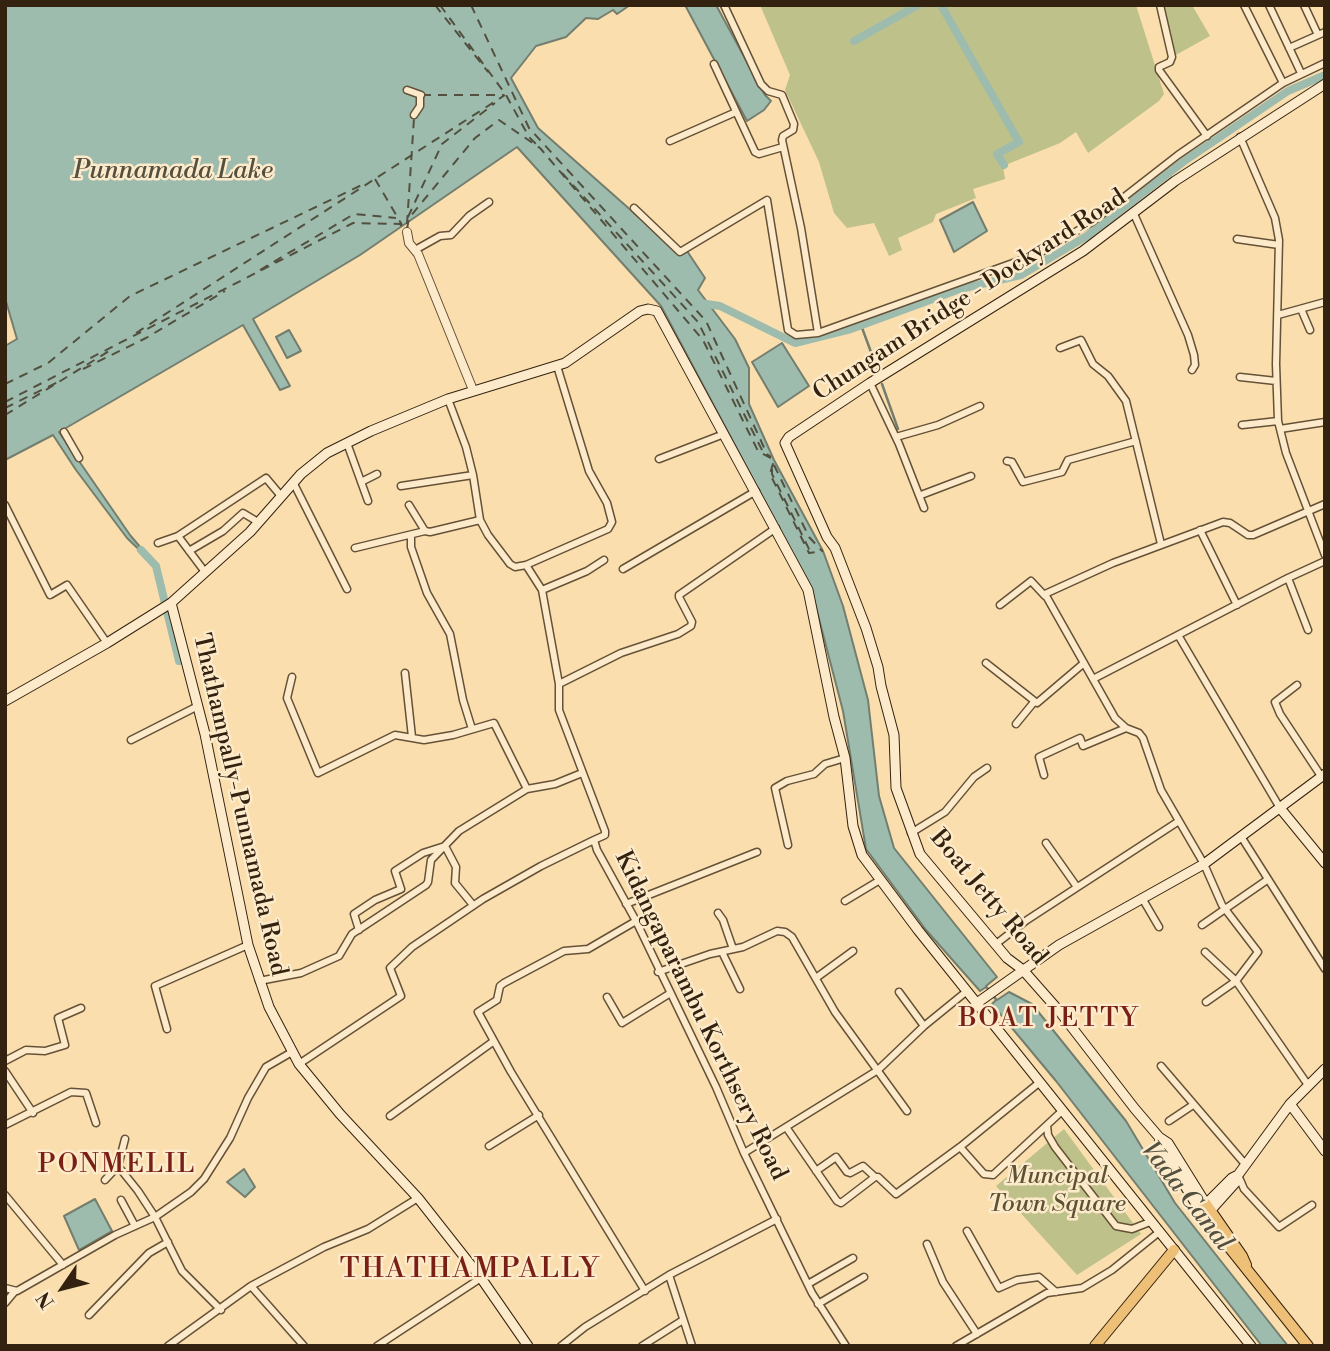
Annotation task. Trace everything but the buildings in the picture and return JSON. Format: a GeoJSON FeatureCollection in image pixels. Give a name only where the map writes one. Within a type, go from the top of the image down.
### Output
{"type":"FeatureCollection","features":[{"type":"Feature","properties":{"kind":"main road","name":"Chungam Bridge - Dockyard Road"},"geometry":{"type":"LineString","coordinates":[[789,452],[785,443],[789,437],[870,383],[1075,257],[1175,181],[1325,84]]}},
{"type":"Feature","properties":{"kind":"main road"},"geometry":{"type":"LineString","coordinates":[[5,701],[170,604],[244,538],[313,462],[347,443],[448,399],[556,366],[573,358],[640,311],[657,311],[808,590],[845,758],[853,826],[862,855],[1158,1233],[1251,1346]]}},
{"type":"Feature","properties":{"kind":"main road","name":"Boat Jetty Road"},"geometry":{"type":"LineString","coordinates":[[789,452],[827,537],[835,548],[866,628],[894,735],[895,788],[920,854],[1007,958],[1023,970],[1060,1012],[1159,1137],[1162,1149],[1206,1211]]}},
{"type":"Feature","properties":{"kind":"main road","name":"Thathampally-Punnamada Road"},"geometry":{"type":"LineString","coordinates":[[170,604],[205,734],[248,945],[269,1007],[299,1064],[340,1114],[418,1198],[481,1278],[528,1346]]}},
{"type":"Feature","properties":{"kind":"main road"},"geometry":{"type":"LineString","coordinates":[[977,1003],[1071,938],[1204,864],[1323,775]]}},
{"type":"Feature","properties":{"kind":"main road"},"geometry":{"type":"LineString","coordinates":[[1280,808],[1325,863]]}},
{"type":"Feature","properties":{"kind":"main road"},"geometry":{"type":"LineString","coordinates":[[1308,1346],[1246,1265],[1237,1258],[1206,1211],[1232,1178],[1238,1175],[1290,1104],[1325,1069]]}},
{"type":"Feature","properties":{"kind":"main road"},"geometry":{"type":"LineString","coordinates":[[1290,1104],[1325,1151]]}},
{"type":"Feature","properties":{"kind":"main road"},"geometry":{"type":"LineString","coordinates":[[1095,1346],[1174,1250]]}},
{"type":"Feature","properties":{"kind":"street"},"geometry":{"type":"LineString","coordinates":[[724,5],[761,84],[768,92],[778,93],[785,100],[794,127],[782,138],[802,228],[818,333]]}},
{"type":"Feature","properties":{"kind":"street"},"geometry":{"type":"LineString","coordinates":[[1160,5],[1172,57],[1170,62],[1159,67],[1159,70],[1207,136]]}},
{"type":"Feature","properties":{"kind":"street"},"geometry":{"type":"LineString","coordinates":[[1244,5],[1283,83]]}},
{"type":"Feature","properties":{"kind":"street"},"geometry":{"type":"LineString","coordinates":[[1269,5],[1301,73]]}},
{"type":"Feature","properties":{"kind":"street"},"geometry":{"type":"LineString","coordinates":[[1289,48],[1322,33],[1304,5]]}},
{"type":"Feature","properties":{"kind":"street"},"geometry":{"type":"LineString","coordinates":[[634,208],[680,252],[767,200],[788,330],[794,334],[818,333],[1038,254],[1093,222],[1178,156],[1283,83],[1325,63]]}},
{"type":"Feature","properties":{"kind":"street"},"geometry":{"type":"LineString","coordinates":[[714,64],[757,153],[783,146]]}},
{"type":"Feature","properties":{"kind":"street"},"geometry":{"type":"LineString","coordinates":[[407,90],[421,95],[420,106],[414,115]]}},
{"type":"Feature","properties":{"kind":"street"},"geometry":{"type":"LineString","coordinates":[[670,141],[736,112]]}},
{"type":"Feature","properties":{"kind":"street"},"geometry":{"type":"LineString","coordinates":[[1093,679],[1325,558],[1286,453],[1278,421],[1276,381],[1279,245],[1275,218],[1240,137]]}},
{"type":"Feature","properties":{"kind":"street"},"geometry":{"type":"LineString","coordinates":[[415,250],[440,236],[451,235],[469,216],[489,202]]}},
{"type":"Feature","properties":{"kind":"street"},"geometry":{"type":"LineString","coordinates":[[1134,214],[1192,345],[1195,365],[1192,370]]}},
{"type":"Feature","properties":{"kind":"street"},"geometry":{"type":"LineString","coordinates":[[407,232],[409,243],[415,250],[446,320],[473,390]]}},
{"type":"Feature","properties":{"kind":"street"},"geometry":{"type":"LineString","coordinates":[[1237,239],[1279,245]]}},
{"type":"Feature","properties":{"kind":"street"},"geometry":{"type":"LineString","coordinates":[[1278,315],[1325,302]]}},
{"type":"Feature","properties":{"kind":"street"},"geometry":{"type":"LineString","coordinates":[[1300,309],[1310,330]]}},
{"type":"Feature","properties":{"kind":"street"},"geometry":{"type":"LineString","coordinates":[[1060,348],[1082,340],[1093,364],[1108,376],[1126,401],[1161,544]]}},
{"type":"Feature","properties":{"kind":"street"},"geometry":{"type":"LineString","coordinates":[[526,565],[608,528],[612,522],[607,503],[589,471],[556,366]]}},
{"type":"Feature","properties":{"kind":"street"},"geometry":{"type":"LineString","coordinates":[[1240,377],[1276,381]]}},
{"type":"Feature","properties":{"kind":"street"},"geometry":{"type":"LineString","coordinates":[[870,383],[896,437],[924,508]]}},
{"type":"Feature","properties":{"kind":"street","name":"Kidangaparambu Korthsery Road"},"geometry":{"type":"LineString","coordinates":[[448,399],[466,447],[480,520],[510,564],[515,567],[526,565],[542,590],[559,684],[559,710],[605,831],[605,835],[594,841],[606,869],[636,921],[808,1284],[846,1346]]}},
{"type":"Feature","properties":{"kind":"street"},"geometry":{"type":"LineString","coordinates":[[896,437],[938,425],[980,406]]}},
{"type":"Feature","properties":{"kind":"street"},"geometry":{"type":"LineString","coordinates":[[1242,425],[1278,421]]}},
{"type":"Feature","properties":{"kind":"street"},"geometry":{"type":"LineString","coordinates":[[1280,429],[1325,422]]}},
{"type":"Feature","properties":{"kind":"street"},"geometry":{"type":"LineString","coordinates":[[64,432],[79,458]]}},
{"type":"Feature","properties":{"kind":"street"},"geometry":{"type":"LineString","coordinates":[[659,459],[724,434]]}},
{"type":"Feature","properties":{"kind":"street"},"geometry":{"type":"LineString","coordinates":[[1007,461],[1012,462],[1023,482],[1062,472],[1068,460],[1136,441]]}},
{"type":"Feature","properties":{"kind":"street"},"geometry":{"type":"LineString","coordinates":[[347,443],[368,501]]}},
{"type":"Feature","properties":{"kind":"street"},"geometry":{"type":"LineString","coordinates":[[361,482],[377,474]]}},
{"type":"Feature","properties":{"kind":"street"},"geometry":{"type":"LineString","coordinates":[[401,486],[473,475]]}},
{"type":"Feature","properties":{"kind":"street"},"geometry":{"type":"LineString","coordinates":[[921,495],[971,476]]}},
{"type":"Feature","properties":{"kind":"street"},"geometry":{"type":"LineString","coordinates":[[158,543],[178,536],[266,478],[281,496]]}},
{"type":"Feature","properties":{"kind":"street"},"geometry":{"type":"LineString","coordinates":[[293,482],[347,589]]}},
{"type":"Feature","properties":{"kind":"street"},"geometry":{"type":"LineString","coordinates":[[623,569],[756,491]]}},
{"type":"Feature","properties":{"kind":"street"},"geometry":{"type":"LineString","coordinates":[[1045,596],[1048,591],[1200,530],[1227,522],[1253,535],[1325,504]]}},
{"type":"Feature","properties":{"kind":"street"},"geometry":{"type":"LineString","coordinates":[[5,505],[50,595],[67,585],[107,643]]}},
{"type":"Feature","properties":{"kind":"street"},"geometry":{"type":"LineString","coordinates":[[409,505],[425,531]]}},
{"type":"Feature","properties":{"kind":"street"},"geometry":{"type":"LineString","coordinates":[[189,551],[223,531],[243,513],[258,522]]}},
{"type":"Feature","properties":{"kind":"street"},"geometry":{"type":"LineString","coordinates":[[355,548],[480,520]]}},
{"type":"Feature","properties":{"kind":"street"},"geometry":{"type":"LineString","coordinates":[[559,684],[621,653],[678,634],[691,626],[692,622],[678,597],[776,528]]}},
{"type":"Feature","properties":{"kind":"street"},"geometry":{"type":"LineString","coordinates":[[1200,530],[1237,604]]}},
{"type":"Feature","properties":{"kind":"street"},"geometry":{"type":"LineString","coordinates":[[411,535],[411,547],[428,593],[450,634],[463,700],[472,729]]}},
{"type":"Feature","properties":{"kind":"street"},"geometry":{"type":"LineString","coordinates":[[178,536],[205,572]]}},
{"type":"Feature","properties":{"kind":"street"},"geometry":{"type":"LineString","coordinates":[[542,590],[582,574],[604,560]]}},
{"type":"Feature","properties":{"kind":"street"},"geometry":{"type":"LineString","coordinates":[[1288,578],[1308,630]]}},
{"type":"Feature","properties":{"kind":"street"},"geometry":{"type":"LineString","coordinates":[[1000,605],[1031,581],[1045,596],[1115,719],[1126,728],[1142,735],[1161,790],[1227,910],[1258,952],[1236,981],[1206,1002]]}},
{"type":"Feature","properties":{"kind":"street"},"geometry":{"type":"LineString","coordinates":[[1178,635],[1280,808]]}},
{"type":"Feature","properties":{"kind":"street"},"geometry":{"type":"LineString","coordinates":[[986,663],[1034,702]]}},
{"type":"Feature","properties":{"kind":"street"},"geometry":{"type":"LineString","coordinates":[[1016,724],[1034,702],[1039,702],[1084,663]]}},
{"type":"Feature","properties":{"kind":"street"},"geometry":{"type":"LineString","coordinates":[[405,673],[412,737]]}},
{"type":"Feature","properties":{"kind":"street"},"geometry":{"type":"LineString","coordinates":[[292,677],[287,698],[318,773],[395,735],[424,740],[494,723],[527,789]]}},
{"type":"Feature","properties":{"kind":"street"},"geometry":{"type":"LineString","coordinates":[[1297,685],[1275,702],[1280,714],[1323,775]]}},
{"type":"Feature","properties":{"kind":"street"},"geometry":{"type":"LineString","coordinates":[[131,740],[196,707]]}},
{"type":"Feature","properties":{"kind":"street"},"geometry":{"type":"LineString","coordinates":[[1044,775],[1039,757],[1080,738],[1083,746],[1126,728]]}},
{"type":"Feature","properties":{"kind":"street"},"geometry":{"type":"LineString","coordinates":[[788,845],[775,788],[787,781],[817,773],[825,764],[845,758]]}},
{"type":"Feature","properties":{"kind":"street"},"geometry":{"type":"LineString","coordinates":[[911,833],[945,812],[974,777],[987,768]]}},
{"type":"Feature","properties":{"kind":"street"},"geometry":{"type":"LineString","coordinates":[[259,981],[301,973],[339,956],[352,934],[426,885],[431,860],[459,831],[527,789],[555,784],[582,774]]}},
{"type":"Feature","properties":{"kind":"street"},"geometry":{"type":"LineString","coordinates":[[996,944],[1027,920],[1179,821]]}},
{"type":"Feature","properties":{"kind":"street"},"geometry":{"type":"LineString","coordinates":[[1242,838],[1325,970]]}},
{"type":"Feature","properties":{"kind":"street"},"geometry":{"type":"LineString","coordinates":[[299,1064],[401,996],[390,968],[412,947],[473,905],[541,866],[594,841]]}},
{"type":"Feature","properties":{"kind":"street"},"geometry":{"type":"LineString","coordinates":[[1046,843],[1077,887]]}},
{"type":"Feature","properties":{"kind":"street"},"geometry":{"type":"LineString","coordinates":[[445,846],[456,867],[455,883],[473,905]]}},
{"type":"Feature","properties":{"kind":"street"},"geometry":{"type":"LineString","coordinates":[[359,930],[354,914],[375,900],[401,889],[395,871],[423,853],[445,846]]}},
{"type":"Feature","properties":{"kind":"street"},"geometry":{"type":"LineString","coordinates":[[626,904],[757,852]]}},
{"type":"Feature","properties":{"kind":"street"},"geometry":{"type":"LineString","coordinates":[[845,901],[880,880]]}},
{"type":"Feature","properties":{"kind":"street"},"geometry":{"type":"LineString","coordinates":[[1202,925],[1267,880]]}},
{"type":"Feature","properties":{"kind":"street"},"geometry":{"type":"LineString","coordinates":[[1142,898],[1159,927]]}},
{"type":"Feature","properties":{"kind":"street"},"geometry":{"type":"LineString","coordinates":[[718,913],[733,949]]}},
{"type":"Feature","properties":{"kind":"street"},"geometry":{"type":"LineString","coordinates":[[636,921],[588,949],[564,951],[501,985],[497,1000],[478,1012],[645,1291]]}},
{"type":"Feature","properties":{"kind":"street"},"geometry":{"type":"LineString","coordinates":[[658,972],[733,949],[777,931],[785,932],[792,937],[835,1012],[907,1111]]}},
{"type":"Feature","properties":{"kind":"street"},"geometry":{"type":"LineString","coordinates":[[167,1029],[155,986],[248,945]]}},
{"type":"Feature","properties":{"kind":"street"},"geometry":{"type":"LineString","coordinates":[[816,978],[853,951]]}},
{"type":"Feature","properties":{"kind":"street"},"geometry":{"type":"LineString","coordinates":[[722,952],[740,989]]}},
{"type":"Feature","properties":{"kind":"street"},"geometry":{"type":"LineString","coordinates":[[1205,952],[1236,981],[1308,1085]]}},
{"type":"Feature","properties":{"kind":"street"},"geometry":{"type":"LineString","coordinates":[[744,1153],[877,1070],[967,991]]}},
{"type":"Feature","properties":{"kind":"street"},"geometry":{"type":"LineString","coordinates":[[898,992],[924,1026]]}},
{"type":"Feature","properties":{"kind":"street"},"geometry":{"type":"LineString","coordinates":[[607,996],[622,1023],[669,994]]}},
{"type":"Feature","properties":{"kind":"street"},"geometry":{"type":"LineString","coordinates":[[5,1061],[26,1050],[46,1051],[65,1045],[58,1018],[81,1008]]}},
{"type":"Feature","properties":{"kind":"street"},"geometry":{"type":"LineString","coordinates":[[390,1116],[494,1041]]}},
{"type":"Feature","properties":{"kind":"street"},"geometry":{"type":"LineString","coordinates":[[5,1303],[15,1291],[155,1217],[191,1192],[204,1179],[230,1138],[266,1067],[292,1052]]}},
{"type":"Feature","properties":{"kind":"street"},"geometry":{"type":"LineString","coordinates":[[1161,1066],[1245,1164]]}},
{"type":"Feature","properties":{"kind":"street"},"geometry":{"type":"LineString","coordinates":[[5,1071],[33,1112]]}},
{"type":"Feature","properties":{"kind":"street"},"geometry":{"type":"LineString","coordinates":[[816,1171],[836,1157],[847,1172],[863,1166],[878,1177],[893,1194],[899,1193],[1040,1082]]}},
{"type":"Feature","properties":{"kind":"street"},"geometry":{"type":"LineString","coordinates":[[5,1125],[71,1092],[86,1093],[96,1123]]}},
{"type":"Feature","properties":{"kind":"street"},"geometry":{"type":"LineString","coordinates":[[1169,1121],[1193,1105]]}},
{"type":"Feature","properties":{"kind":"street"},"geometry":{"type":"LineString","coordinates":[[960,1147],[985,1174],[993,1175],[1062,1111]]}},
{"type":"Feature","properties":{"kind":"street"},"geometry":{"type":"LineString","coordinates":[[489,1146],[539,1115]]}},
{"type":"Feature","properties":{"kind":"street"},"geometry":{"type":"LineString","coordinates":[[1047,1125],[1048,1135],[1055,1147],[1116,1226],[1132,1229],[1150,1222]]}},
{"type":"Feature","properties":{"kind":"street"},"geometry":{"type":"LineString","coordinates":[[786,1127],[839,1203],[875,1177]]}},
{"type":"Feature","properties":{"kind":"street"},"geometry":{"type":"LineString","coordinates":[[105,1180],[118,1166],[125,1139]]}},
{"type":"Feature","properties":{"kind":"street"},"geometry":{"type":"LineString","coordinates":[[118,1166],[155,1217],[182,1271],[220,1310]]}},
{"type":"Feature","properties":{"kind":"street"},"geometry":{"type":"LineString","coordinates":[[1238,1175],[1244,1189],[1279,1227],[1312,1205]]}},
{"type":"Feature","properties":{"kind":"street"},"geometry":{"type":"LineString","coordinates":[[5,1195],[63,1265]]}},
{"type":"Feature","properties":{"kind":"street"},"geometry":{"type":"LineString","coordinates":[[168,1346],[251,1286],[324,1247],[368,1229],[418,1198]]}},
{"type":"Feature","properties":{"kind":"street"},"geometry":{"type":"LineString","coordinates":[[121,1200],[135,1226]]}},
{"type":"Feature","properties":{"kind":"street"},"geometry":{"type":"LineString","coordinates":[[561,1346],[585,1327],[669,1275],[777,1219]]}},
{"type":"Feature","properties":{"kind":"street"},"geometry":{"type":"LineString","coordinates":[[967,1231],[999,1288],[1017,1280],[1039,1277],[1056,1292]]}},
{"type":"Feature","properties":{"kind":"street"},"geometry":{"type":"LineString","coordinates":[[956,1346],[1047,1293],[1082,1288],[1112,1270],[1158,1233]]}},
{"type":"Feature","properties":{"kind":"street"},"geometry":{"type":"LineString","coordinates":[[89,1315],[149,1253],[168,1242]]}},
{"type":"Feature","properties":{"kind":"street"},"geometry":{"type":"LineString","coordinates":[[927,1244],[943,1282],[977,1334]]}},
{"type":"Feature","properties":{"kind":"street"},"geometry":{"type":"LineString","coordinates":[[808,1284],[853,1258]]}},
{"type":"Feature","properties":{"kind":"street"},"geometry":{"type":"LineString","coordinates":[[669,1275],[692,1346]]}},
{"type":"Feature","properties":{"kind":"street"},"geometry":{"type":"LineString","coordinates":[[818,1304],[864,1277]]}},
{"type":"Feature","properties":{"kind":"street"},"geometry":{"type":"LineString","coordinates":[[377,1346],[481,1278]]}},
{"type":"Feature","properties":{"kind":"street"},"geometry":{"type":"LineString","coordinates":[[251,1286],[304,1346]]}},
{"type":"Feature","properties":{"kind":"street"},"geometry":{"type":"LineString","coordinates":[[5,1288],[15,1291]]}},
{"type":"Feature","properties":{"kind":"street"},"geometry":{"type":"LineString","coordinates":[[642,1346],[683,1320]]}},
{"type":"Feature","properties":{"kind":"green space"},"geometry":{"type":"Polygon","coordinates":[[[760,5],[1136,5],[1164,94],[1159,101],[1088,153],[1076,132],[1060,143],[1003,166],[1005,179],[973,189],[976,198],[936,214],[933,222],[898,238],[902,250],[889,256],[874,223],[847,228],[834,213],[819,162],[785,90],[790,75],[760,5]]]}},
{"type":"Feature","properties":{"kind":"green space"},"geometry":{"type":"Polygon","coordinates":[[[1161,5],[1192,5],[1210,36],[1174,56],[1161,5]]]}},
{"type":"Feature","properties":{"kind":"green space","name":"Muncipal Town Square"},"geometry":{"type":"Polygon","coordinates":[[[1064,1129],[1141,1234],[1077,1275],[996,1186],[1064,1129]]]}},
{"type":"Feature","properties":{"kind":"water","name":"Punnamada Lake"},"geometry":{"type":"Polygon","coordinates":[[[5,5],[630,5],[617,14],[613,10],[598,19],[586,18],[566,37],[536,46],[511,78],[538,128],[669,244],[687,251],[705,278],[698,290],[735,339],[749,368],[749,404],[774,460],[823,551],[843,606],[868,700],[879,796],[894,848],[997,977],[986,986],[997,1000],[1009,992],[1032,1004],[1126,1121],[1175,1203],[1288,1346],[1262,1346],[1056,1081],[992,1004],[996,1000],[986,987],[980,991],[926,930],[866,849],[843,711],[811,588],[661,306],[517,147],[360,255],[253,319],[290,386],[280,390],[243,325],[59,432],[130,535],[156,566],[127,538],[53,435],[5,460],[5,346],[17,339],[5,298],[5,5]]]}},
{"type":"Feature","properties":{"kind":"water"},"geometry":{"type":"Polygon","coordinates":[[[685,5],[716,5],[765,95],[771,101],[764,110],[747,121],[685,5]]]}},
{"type":"Feature","properties":{"kind":"water"},"geometry":{"type":"Polygon","coordinates":[[[973,202],[987,231],[954,252],[940,220],[973,202]]]}},
{"type":"Feature","properties":{"kind":"water"},"geometry":{"type":"Polygon","coordinates":[[[289,330],[301,351],[287,358],[276,337],[289,330]]]}},
{"type":"Feature","properties":{"kind":"water"},"geometry":{"type":"Polygon","coordinates":[[[782,343],[809,386],[778,407],[752,362],[782,343]]]}},
{"type":"Feature","properties":{"kind":"water"},"geometry":{"type":"Polygon","coordinates":[[[244,1169],[255,1187],[245,1197],[227,1182],[244,1169]]]}},
{"type":"Feature","properties":{"kind":"water"},"geometry":{"type":"Polygon","coordinates":[[[95,1199],[112,1231],[79,1250],[64,1216],[95,1199]]]}},
{"type":"Feature","properties":{"kind":"waterway"},"geometry":{"type":"LineString","coordinates":[[854,41],[918,5]]}},
{"type":"Feature","properties":{"kind":"waterway"},"geometry":{"type":"LineString","coordinates":[[941,5],[1019,142],[997,154],[1004,165]]}},
{"type":"Feature","properties":{"kind":"waterway"},"geometry":{"type":"LineString","coordinates":[[700,303],[720,306],[795,343],[851,329],[960,289],[1021,275],[1087,236],[1183,162],[1288,91],[1325,75]]}},
{"type":"Feature","properties":{"kind":"waterway"},"geometry":{"type":"LineString","coordinates":[[861,325],[878,371]]}},
{"type":"Feature","properties":{"kind":"waterway"},"geometry":{"type":"LineString","coordinates":[[882,384],[898,429]]}},
{"type":"Feature","properties":{"kind":"waterway"},"geometry":{"type":"LineString","coordinates":[[141,550],[156,566],[179,661]]}},
{"type":"Feature","properties":{"kind":"ferry route"},"geometry":{"type":"LineString","coordinates":[[435,5],[488,72]]}},
{"type":"Feature","properties":{"kind":"ferry route"},"geometry":{"type":"LineString","coordinates":[[440,5],[506,95],[529,137],[537,145]]}},
{"type":"Feature","properties":{"kind":"ferry route"},"geometry":{"type":"LineString","coordinates":[[471,5],[529,128],[706,321],[767,454],[771,457]]}},
{"type":"Feature","properties":{"kind":"ferry route"},"geometry":{"type":"LineString","coordinates":[[422,95],[504,95]]}},
{"type":"Feature","properties":{"kind":"ferry route"},"geometry":{"type":"LineString","coordinates":[[136,333],[505,95]]}},
{"type":"Feature","properties":{"kind":"ferry route"},"geometry":{"type":"LineString","coordinates":[[408,217],[442,144],[495,103]]}},
{"type":"Feature","properties":{"kind":"ferry route"},"geometry":{"type":"LineString","coordinates":[[407,224],[414,118]]}},
{"type":"Feature","properties":{"kind":"ferry route"},"geometry":{"type":"LineString","coordinates":[[407,229],[409,218],[475,138],[499,120],[540,148],[703,340],[758,451],[774,460],[770,474],[809,553],[823,551]]}},
{"type":"Feature","properties":{"kind":"ferry route"},"geometry":{"type":"LineString","coordinates":[[562,173],[698,322],[763,452]]}},
{"type":"Feature","properties":{"kind":"ferry route"},"geometry":{"type":"LineString","coordinates":[[375,179],[402,225]]}},
{"type":"Feature","properties":{"kind":"ferry route"},"geometry":{"type":"LineString","coordinates":[[5,384],[48,363],[130,296],[366,183]]}},
{"type":"Feature","properties":{"kind":"ferry route"},"geometry":{"type":"LineString","coordinates":[[260,270],[354,214],[396,218]]}},
{"type":"Feature","properties":{"kind":"ferry route"},"geometry":{"type":"LineString","coordinates":[[5,402],[353,223],[400,224],[406,231]]}},
{"type":"Feature","properties":{"kind":"ferry route"},"geometry":{"type":"LineString","coordinates":[[83,369],[146,338],[225,291]]}},
{"type":"Feature","properties":{"kind":"ferry route"},"geometry":{"type":"LineString","coordinates":[[5,415],[114,348]]}},
{"type":"Feature","properties":{"kind":"ferry route"},"geometry":{"type":"LineString","coordinates":[[5,408],[62,380]]}},
{"type":"Feature","properties":{"kind":"ferry route"},"geometry":{"type":"LineString","coordinates":[[774,465],[809,537],[822,551]]}},
{"type":"Feature","properties":{"kind":"ferry route"},"geometry":{"type":"LineString","coordinates":[[772,469],[772,474],[810,551],[815,551]]}},
{"type":"Feature","properties":{"kind":"district","name":"BOAT JETTY"},"geometry":{"type":"Point","coordinates":[1049,1020]}},
{"type":"Feature","properties":{"kind":"district","name":"PONMELIL"},"geometry":{"type":"Point","coordinates":[117,1166]}},
{"type":"Feature","properties":{"kind":"district","name":"THATHAMPALLY"},"geometry":{"type":"Point","coordinates":[470,1270]}},
{"type":"Feature","properties":{"kind":"water label","name":"Vada Canal"},"geometry":{"type":"Point","coordinates":[1186,1197]}}]}
